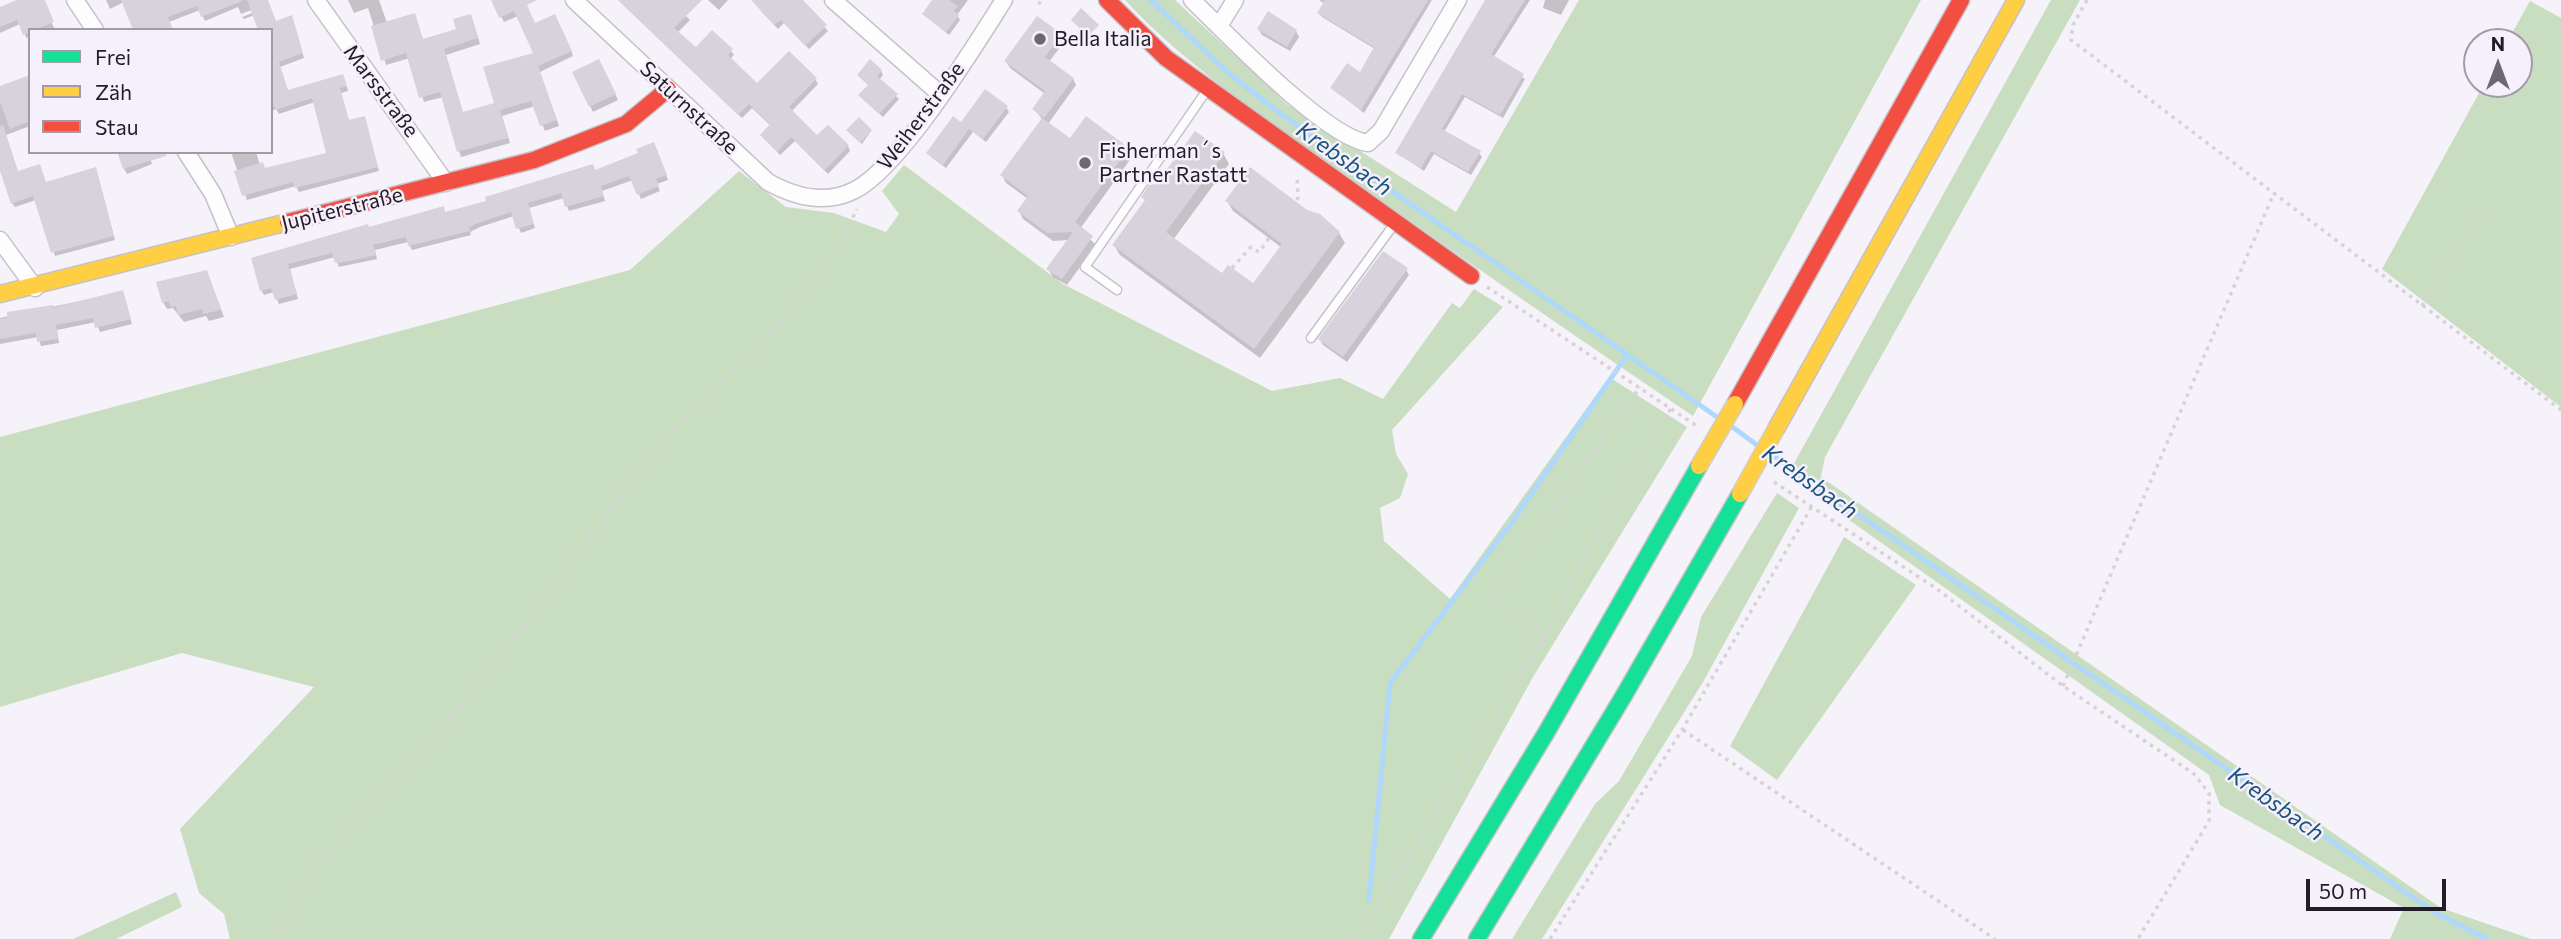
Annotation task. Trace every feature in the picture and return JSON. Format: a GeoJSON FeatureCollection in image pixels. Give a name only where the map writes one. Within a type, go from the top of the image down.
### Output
{"type":"FeatureCollection","features":[{"type":"Feature","properties":{"kind":"main road"},"geometry":{"type":"LineString","coordinates":[[1107,0],[1166,58],[1471,276]]}},
{"type":"Feature","properties":{"kind":"main road"},"geometry":{"type":"LineString","coordinates":[[1421,939],[1546,733],[1735,404],[1961,0]]}},
{"type":"Feature","properties":{"kind":"main road"},"geometry":{"type":"LineString","coordinates":[[1477,939],[1623,697],[1740,494],[2016,0]]}},
{"type":"Feature","properties":{"kind":"main road","name":"Jupiterstraße"},"geometry":{"type":"LineString","coordinates":[[0,294],[35,288],[534,160],[603,135],[638,116],[668,89]]}},
{"type":"Feature","properties":{"kind":"street"},"geometry":{"type":"LineString","coordinates":[[75,0],[94,28]]}},
{"type":"Feature","properties":{"kind":"street","name":"Marsstraße"},"geometry":{"type":"LineString","coordinates":[[316,0],[446,183]]}},
{"type":"Feature","properties":{"kind":"street","name":"Saturnstraße"},"geometry":{"type":"LineString","coordinates":[[574,0],[768,182],[790,194],[814,198]]}},
{"type":"Feature","properties":{"kind":"street"},"geometry":{"type":"LineString","coordinates":[[833,0],[940,94]]}},
{"type":"Feature","properties":{"kind":"street","name":"Weiherstraße"},"geometry":{"type":"LineString","coordinates":[[814,198],[853,191],[895,156],[1004,0]]}},
{"type":"Feature","properties":{"kind":"street"},"geometry":{"type":"LineString","coordinates":[[1192,0],[1299,101],[1359,142],[1368,143],[1375,138],[1458,0]]}},
{"type":"Feature","properties":{"kind":"street"},"geometry":{"type":"LineString","coordinates":[[1219,26],[1235,0]]}},
{"type":"Feature","properties":{"kind":"street"},"geometry":{"type":"LineString","coordinates":[[187,154],[213,194],[231,237]]}},
{"type":"Feature","properties":{"kind":"street"},"geometry":{"type":"LineString","coordinates":[[0,240],[35,288]]}},
{"type":"Feature","properties":{"kind":"lane"},"geometry":{"type":"LineString","coordinates":[[1117,290],[1085,267],[1209,88]]}},
{"type":"Feature","properties":{"kind":"lane"},"geometry":{"type":"LineString","coordinates":[[1311,338],[1395,223]]}},
{"type":"Feature","properties":{"kind":"path"},"geometry":{"type":"LineString","coordinates":[[2087,0],[2073,24],[2071,40],[2561,410]]}},
{"type":"Feature","properties":{"kind":"path"},"geometry":{"type":"LineString","coordinates":[[1038,2],[1045,6]]}},
{"type":"Feature","properties":{"kind":"path"},"geometry":{"type":"LineString","coordinates":[[1232,268],[1251,247],[1259,253],[1298,198],[1296,172],[1306,159]]}},
{"type":"Feature","properties":{"kind":"path"},"geometry":{"type":"LineString","coordinates":[[278,939],[317,865],[444,729],[662,442],[770,334],[835,254],[859,204],[853,191]]}},
{"type":"Feature","properties":{"kind":"path"},"geometry":{"type":"LineString","coordinates":[[2063,686],[2274,193]]}},
{"type":"Feature","properties":{"kind":"path"},"geometry":{"type":"LineString","coordinates":[[2421,306],[2483,208]]}},
{"type":"Feature","properties":{"kind":"path"},"geometry":{"type":"LineString","coordinates":[[1277,213],[1284,218]]}},
{"type":"Feature","properties":{"kind":"path"},"geometry":{"type":"LineString","coordinates":[[1277,227],[1285,233]]}},
{"type":"Feature","properties":{"kind":"path"},"geometry":{"type":"LineString","coordinates":[[1358,939],[1544,638],[1600,528],[1671,408],[1471,276]]}},
{"type":"Feature","properties":{"kind":"path"},"geometry":{"type":"LineString","coordinates":[[1544,638],[1492,599],[1640,387]]}},
{"type":"Feature","properties":{"kind":"path"},"geometry":{"type":"LineString","coordinates":[[1550,939],[1682,730],[1811,509],[1937,589],[2063,686],[2194,774],[2209,793],[2209,821],[2138,939]]}},
{"type":"Feature","properties":{"kind":"path"},"geometry":{"type":"LineString","coordinates":[[1682,730],[1995,939]]}},
{"type":"Feature","properties":{"kind":"green space"},"geometry":{"type":"Polygon","coordinates":[[[1125,0],[1175,0],[1288,105],[1456,212],[1579,0],[1921,0],[1693,416],[1251,108],[1173,46],[1125,0]]]}},
{"type":"Feature","properties":{"kind":"green space"},"geometry":{"type":"Polygon","coordinates":[[[2051,0],[2080,0],[1825,457],[1821,477],[2441,908],[2531,939],[2390,939],[2404,908],[2220,805],[2209,775],[1787,476],[2051,0]]]}},
{"type":"Feature","properties":{"kind":"green space"},"geometry":{"type":"Polygon","coordinates":[[[2530,1],[2561,18],[2561,407],[2382,269],[2476,98],[2533,98],[2533,28],[2515,28],[2530,1]]]}},
{"type":"Feature","properties":{"kind":"green space"},"geometry":{"type":"Polygon","coordinates":[[[904,165],[1063,284],[1272,391],[1340,378],[1383,399],[1452,303],[1460,308],[1474,289],[1503,307],[1392,430],[1396,454],[1408,474],[1400,498],[1380,508],[1384,541],[1450,599],[1609,377],[1687,427],[1533,677],[1389,939],[230,939],[224,914],[199,893],[180,829],[314,687],[182,653],[0,707],[0,437],[630,270],[739,171],[786,207],[834,213],[886,232],[899,214],[882,191],[904,165]]]}},
{"type":"Feature","properties":{"kind":"green space"},"geometry":{"type":"Polygon","coordinates":[[[1777,493],[1799,508],[1703,682],[1542,939],[1512,939],[1595,804],[1619,781],[1692,656],[1701,617],[1777,493]]]}},
{"type":"Feature","properties":{"kind":"green space"},"geometry":{"type":"Polygon","coordinates":[[[1844,537],[1916,585],[1777,780],[1730,746],[1844,537]]]}},
{"type":"Feature","properties":{"kind":"green space"},"geometry":{"type":"Polygon","coordinates":[[[176,892],[182,907],[116,939],[73,939],[176,892]]]}},
{"type":"Feature","properties":{"kind":"building"},"geometry":{"type":"Polygon","coordinates":[[[17,0],[45,0],[54,22],[40,28],[28,28],[28,33],[23,35],[17,20],[0,27],[0,7],[17,0]]]}},
{"type":"Feature","properties":{"kind":"building"},"geometry":{"type":"Polygon","coordinates":[[[121,0],[242,0],[201,17],[197,6],[168,17],[172,28],[132,28],[121,0]]]}},
{"type":"Feature","properties":{"kind":"building"},"geometry":{"type":"Polygon","coordinates":[[[247,0],[268,0],[276,21],[292,15],[303,53],[279,62],[288,90],[343,74],[347,86],[340,88],[349,120],[365,116],[378,167],[295,188],[293,182],[242,196],[234,171],[263,162],[265,168],[326,153],[312,98],[275,110],[273,28],[257,28],[247,0]]]}},
{"type":"Feature","properties":{"kind":"building"},"geometry":{"type":"Polygon","coordinates":[[[491,0],[537,0],[527,5],[535,23],[555,14],[572,51],[538,66],[557,120],[540,126],[531,101],[500,110],[508,138],[457,152],[440,92],[419,98],[406,53],[381,61],[371,26],[415,13],[423,39],[456,29],[453,19],[471,14],[478,38],[444,49],[463,112],[494,103],[483,67],[533,53],[514,11],[499,18],[491,0]]]}},
{"type":"Feature","properties":{"kind":"building"},"geometry":{"type":"Polygon","coordinates":[[[618,0],[702,0],[674,28],[696,47],[712,30],[733,49],[728,55],[757,83],[789,51],[817,78],[789,107],[817,135],[828,125],[849,145],[825,170],[791,137],[777,152],[760,135],[770,124],[749,104],[738,115],[618,0]]]}},
{"type":"Feature","properties":{"kind":"building"},"geometry":{"type":"Polygon","coordinates":[[[751,0],[803,0],[827,25],[805,46],[781,20],[774,25],[751,0]]]}},
{"type":"Feature","properties":{"kind":"building"},"geometry":{"type":"Polygon","coordinates":[[[932,0],[949,0],[958,6],[954,11],[959,15],[946,32],[922,14],[932,0]]]}},
{"type":"Feature","properties":{"kind":"building"},"geometry":{"type":"Polygon","coordinates":[[[1325,0],[1428,0],[1361,110],[1330,88],[1347,63],[1360,72],[1374,47],[1317,13],[1325,0]]]}},
{"type":"Feature","properties":{"kind":"building"},"geometry":{"type":"Polygon","coordinates":[[[1485,0],[1525,0],[1491,54],[1524,74],[1500,115],[1462,94],[1442,129],[1481,151],[1468,172],[1431,151],[1421,168],[1395,153],[1485,0]]]}},
{"type":"Feature","properties":{"kind":"building"},"geometry":{"type":"Polygon","coordinates":[[[1081,8],[1099,25],[1088,36],[1071,20],[1081,8]]]}},
{"type":"Feature","properties":{"kind":"building"},"geometry":{"type":"Polygon","coordinates":[[[1268,11],[1297,30],[1287,47],[1257,29],[1268,11]]]}},
{"type":"Feature","properties":{"kind":"building"},"geometry":{"type":"Polygon","coordinates":[[[1037,16],[1062,34],[1045,57],[1074,78],[1044,118],[1032,109],[1045,91],[1004,61],[1037,16]]]}},
{"type":"Feature","properties":{"kind":"building"},"geometry":{"type":"Polygon","coordinates":[[[599,59],[616,94],[589,107],[572,72],[599,59]]]}},
{"type":"Feature","properties":{"kind":"building"},"geometry":{"type":"Polygon","coordinates":[[[870,59],[882,70],[877,76],[898,94],[879,114],[858,95],[868,85],[857,75],[870,59]]]}},
{"type":"Feature","properties":{"kind":"building"},"geometry":{"type":"Polygon","coordinates":[[[28,76],[28,122],[10,129],[0,102],[0,86],[28,76]]]}},
{"type":"Feature","properties":{"kind":"building"},"geometry":{"type":"Polygon","coordinates":[[[985,89],[1008,106],[983,139],[969,129],[943,165],[926,153],[953,116],[966,126],[961,122],[985,89]]]}},
{"type":"Feature","properties":{"kind":"building"},"geometry":{"type":"Polygon","coordinates":[[[1086,116],[1129,148],[1075,222],[1093,236],[1062,279],[1046,269],[1073,232],[1047,233],[1017,211],[1028,196],[1000,175],[1042,118],[1070,138],[1086,116]]]}},
{"type":"Feature","properties":{"kind":"building"},"geometry":{"type":"Polygon","coordinates":[[[859,117],[872,130],[860,143],[846,130],[859,117]]]}},
{"type":"Feature","properties":{"kind":"building"},"geometry":{"type":"Polygon","coordinates":[[[3,125],[18,171],[40,164],[46,182],[96,167],[114,236],[51,253],[33,196],[11,204],[0,171],[0,126],[3,125]]]}},
{"type":"Feature","properties":{"kind":"building"},"geometry":{"type":"Polygon","coordinates":[[[1195,131],[1225,152],[1166,232],[1222,273],[1228,265],[1253,283],[1282,244],[1225,201],[1250,167],[1307,210],[1320,214],[1340,232],[1254,349],[1112,245],[1145,200],[1141,197],[1149,185],[1156,184],[1195,131]]]}},
{"type":"Feature","properties":{"kind":"building"},"geometry":{"type":"Polygon","coordinates":[[[654,142],[667,175],[656,179],[659,186],[637,195],[629,176],[601,186],[604,196],[565,207],[561,193],[528,203],[534,224],[516,229],[511,212],[469,227],[470,231],[408,246],[406,237],[373,245],[376,255],[350,261],[335,263],[332,253],[288,264],[297,294],[275,300],[271,288],[260,291],[251,258],[368,224],[369,227],[444,206],[445,212],[486,201],[485,197],[593,164],[595,170],[638,153],[636,149],[654,142]]]}},
{"type":"Feature","properties":{"kind":"building"},"geometry":{"type":"Polygon","coordinates":[[[118,154],[166,154],[166,156],[123,169],[118,154]]]}},
{"type":"Feature","properties":{"kind":"building"},"geometry":{"type":"Polygon","coordinates":[[[1383,251],[1408,268],[1343,357],[1318,339],[1383,251]]]}},
{"type":"Feature","properties":{"kind":"building"},"geometry":{"type":"Polygon","coordinates":[[[207,270],[221,310],[203,314],[202,309],[178,315],[176,306],[171,307],[169,301],[162,303],[156,282],[207,270]]]}},
{"type":"Feature","properties":{"kind":"building"},"geometry":{"type":"Polygon","coordinates":[[[123,290],[131,319],[95,328],[93,318],[56,325],[58,339],[37,342],[36,333],[0,339],[0,319],[7,318],[7,312],[53,305],[53,308],[123,290]]]}},
{"type":"Feature","properties":{"kind":"waterway","name":"Krebsbach"},"geometry":{"type":"LineString","coordinates":[[1151,0],[1227,72],[1281,114],[1717,417]]}},
{"type":"Feature","properties":{"kind":"waterway"},"geometry":{"type":"LineString","coordinates":[[1369,900],[1390,683],[1512,522],[1627,355]]}},
{"type":"Feature","properties":{"kind":"waterway","name":"Krebsbach"},"geometry":{"type":"LineString","coordinates":[[1731,426],[1757,445]]}},
{"type":"Feature","properties":{"kind":"waterway","name":"Krebsbach"},"geometry":{"type":"LineString","coordinates":[[1771,454],[2434,912],[2487,939]]}},
{"type":"Feature","properties":{"kind":"traffic: fast"},"geometry":{"type":"LineString","coordinates":[[1421,939],[1546,733],[1699,466]]}},
{"type":"Feature","properties":{"kind":"traffic: fast"},"geometry":{"type":"LineString","coordinates":[[1477,939],[1623,697],[1740,494]]}},
{"type":"Feature","properties":{"kind":"traffic: slow"},"geometry":{"type":"LineString","coordinates":[[1776,429],[2016,0]]}},
{"type":"Feature","properties":{"kind":"traffic: slow"},"geometry":{"type":"LineString","coordinates":[[0,294],[288,222]]}},
{"type":"Feature","properties":{"kind":"traffic: slow"},"geometry":{"type":"LineString","coordinates":[[1699,466],[1735,404]]}},
{"type":"Feature","properties":{"kind":"traffic: slow"},"geometry":{"type":"LineString","coordinates":[[1740,494],[1776,429]]}},
{"type":"Feature","properties":{"kind":"traffic: jam"},"geometry":{"type":"LineString","coordinates":[[1107,0],[1166,58],[1471,276]]}},
{"type":"Feature","properties":{"kind":"traffic: jam"},"geometry":{"type":"LineString","coordinates":[[1735,404],[1961,0]]}},
{"type":"Feature","properties":{"kind":"traffic: jam"},"geometry":{"type":"LineString","coordinates":[[288,222],[534,160],[626,124],[668,89]]}},
{"type":"Feature","properties":{"kind":"place","name":"Bella Italia"},"geometry":{"type":"Point","coordinates":[1040,39]}},
{"type":"Feature","properties":{"kind":"place","name":"Fisherman´s Partner Rastatt"},"geometry":{"type":"Point","coordinates":[1085,163]}}]}
